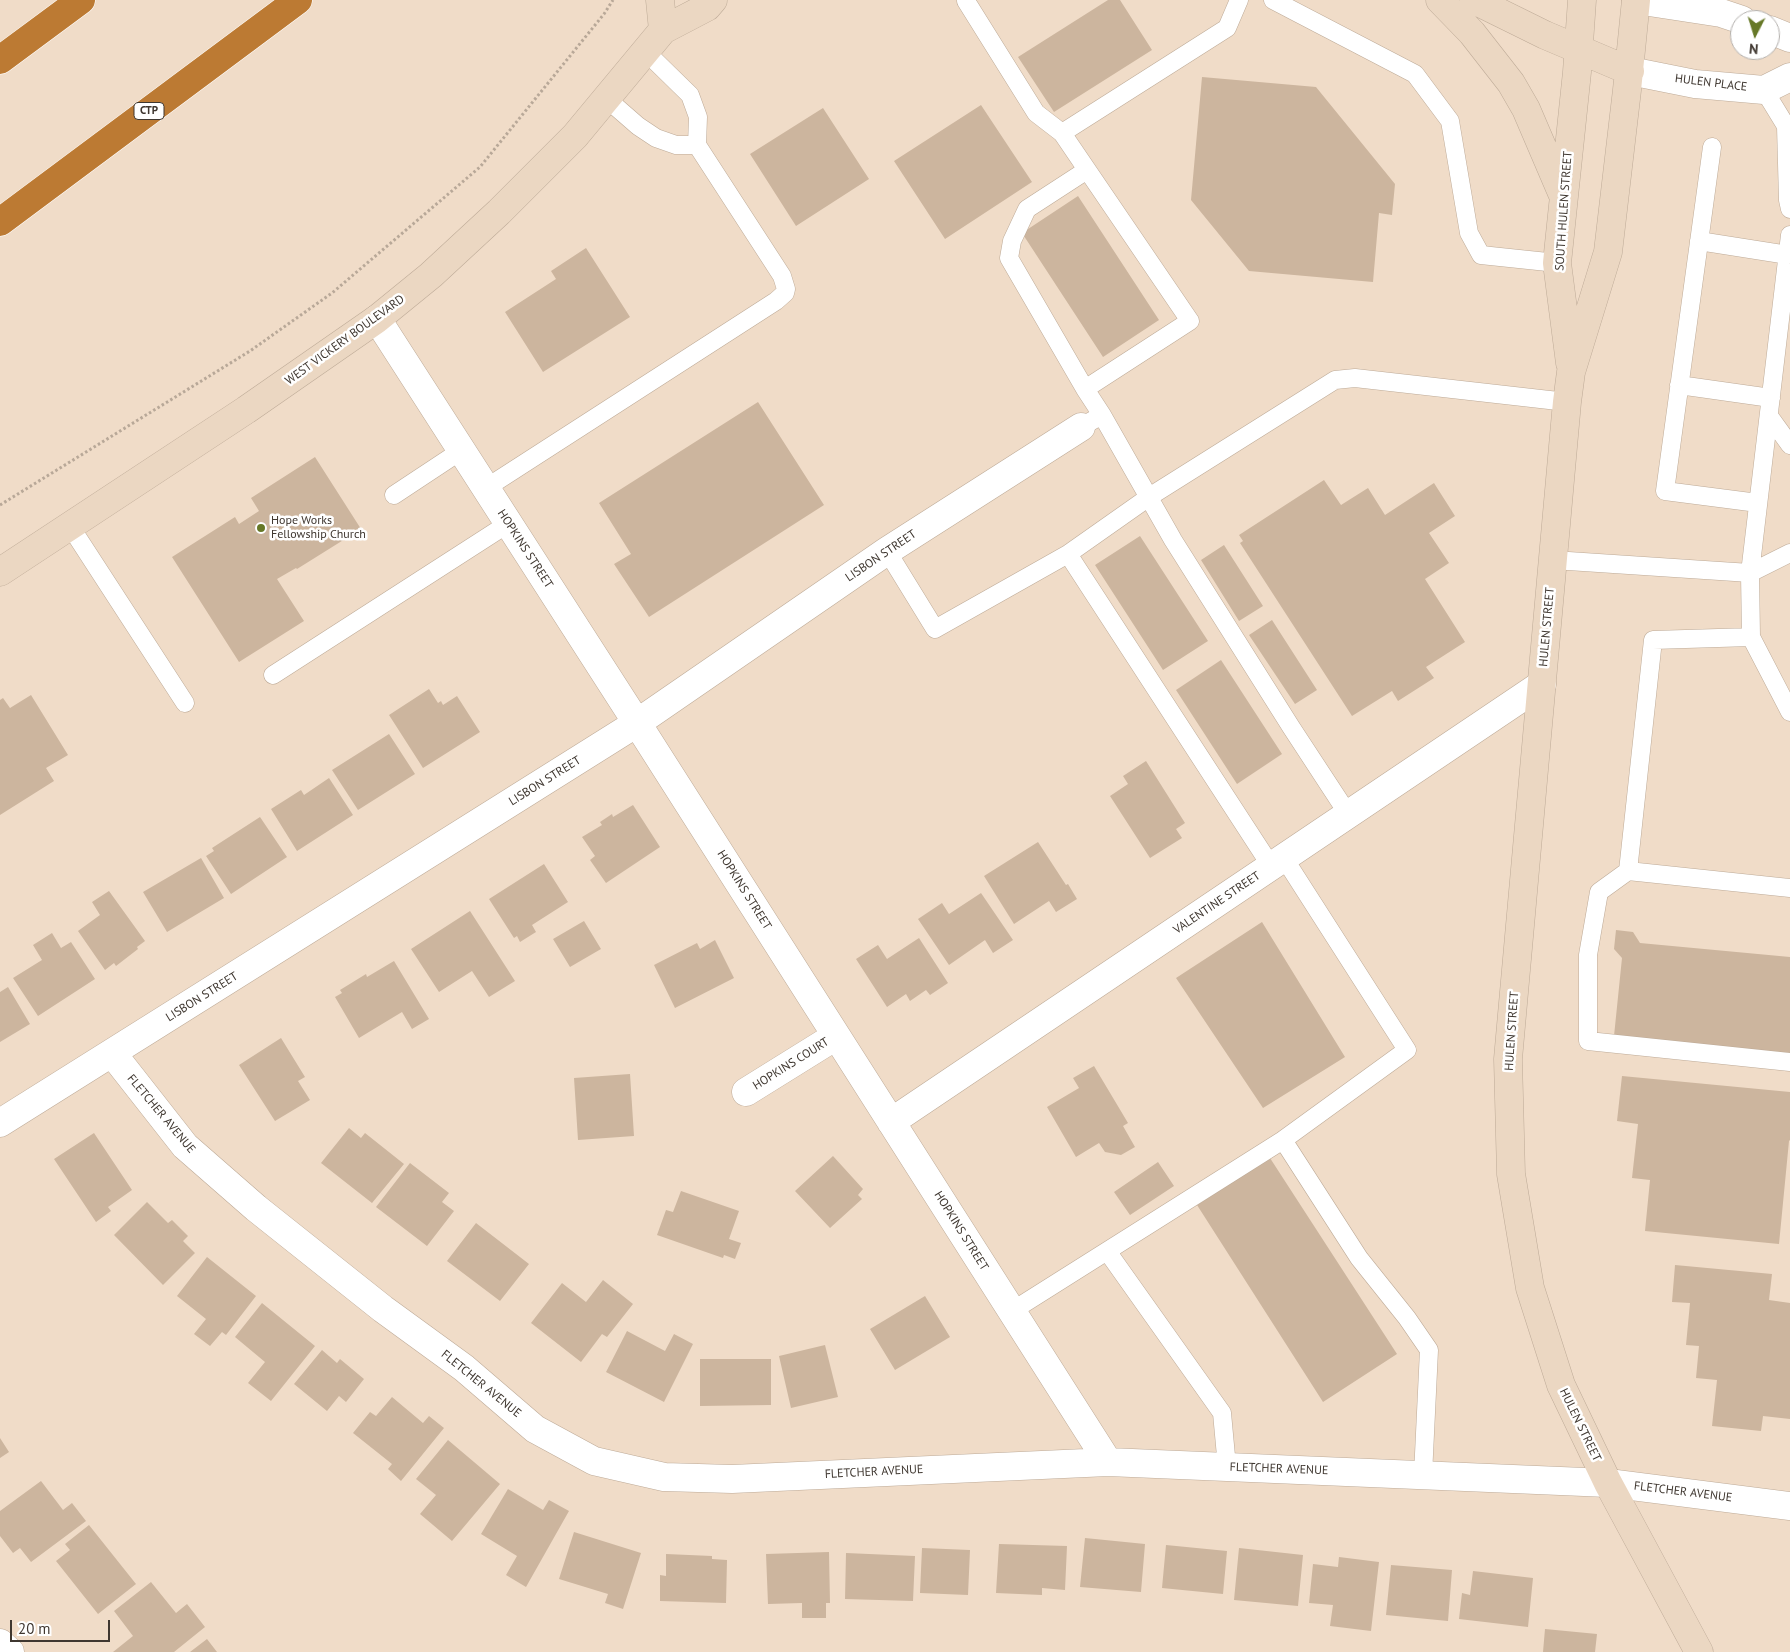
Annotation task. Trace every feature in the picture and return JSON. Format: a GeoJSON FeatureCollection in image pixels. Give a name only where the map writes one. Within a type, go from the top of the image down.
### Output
{"type":"FeatureCollection","features":[{"type":"Feature","properties":{"kind":"highway"},"geometry":{"type":"LineString","coordinates":[[0,60],[81,0]]}},
{"type":"Feature","properties":{"kind":"highway","name":"CTP"},"geometry":{"type":"LineString","coordinates":[[0,222],[298,0]]}},
{"type":"Feature","properties":{"kind":"main road"},"geometry":{"type":"LineString","coordinates":[[660,0],[663,30]]}},
{"type":"Feature","properties":{"kind":"main road","name":"WEST VICKERY BOULEVARD"},"geometry":{"type":"LineString","coordinates":[[0,572],[246,410],[378,319],[432,275],[499,212],[575,136],[663,30],[707,6],[713,0]]}},
{"type":"Feature","properties":{"kind":"main road"},"geometry":{"type":"LineString","coordinates":[[1440,0],[1472,33],[1511,83],[1526,109],[1564,196]]}},
{"type":"Feature","properties":{"kind":"main road"},"geometry":{"type":"LineString","coordinates":[[1474,0],[1578,50],[1630,71]]}},
{"type":"Feature","properties":{"kind":"main road","name":"SOUTH HULEN STREET"},"geometry":{"type":"LineString","coordinates":[[1571,372],[1557,263],[1582,0]]}},
{"type":"Feature","properties":{"kind":"main road"},"geometry":{"type":"LineString","coordinates":[[1571,372],[1608,252],[1630,71],[1636,0]]}},
{"type":"Feature","properties":{"kind":"main road","name":"HULEN STREET"},"geometry":{"type":"LineString","coordinates":[[1571,372],[1508,1059],[1510,1174],[1530,1288],[1561,1385],[1608,1483],[1699,1652]]}},
{"type":"Feature","properties":{"kind":"street"},"geometry":{"type":"LineString","coordinates":[[1636,0],[1730,16]]}},
{"type":"Feature","properties":{"kind":"street","name":"HULEN PLACE"},"geometry":{"type":"LineString","coordinates":[[1630,71],[1695,84],[1764,90],[1790,78]]}},
{"type":"Feature","properties":{"kind":"street","name":"HOPKINS STREET"},"geometry":{"type":"LineString","coordinates":[[378,319],[638,723],[1108,1462]]}},
{"type":"Feature","properties":{"kind":"street","name":"LISBON STREET"},"geometry":{"type":"LineString","coordinates":[[0,1123],[638,723],[887,551],[1092,421]]}},
{"type":"Feature","properties":{"kind":"street","name":"VALENTINE STREET"},"geometry":{"type":"LineString","coordinates":[[891,1122],[1542,684]]}},
{"type":"Feature","properties":{"kind":"street","name":"HOPKINS COURT"},"geometry":{"type":"LineString","coordinates":[[746,1092],[836,1036]]}},
{"type":"Feature","properties":{"kind":"street","name":"FLETCHER AVENUE"},"geometry":{"type":"LineString","coordinates":[[112,1053],[185,1146],[256,1208],[383,1310],[464,1368],[535,1429],[594,1461],[664,1477],[732,1479],[1108,1462],[1608,1483],[1790,1506]]}},
{"type":"Feature","properties":{"kind":"street"},"geometry":{"type":"LineString","coordinates":[[0,1643],[10,1652]]}},
{"type":"Feature","properties":{"kind":"lane"},"geometry":{"type":"LineString","coordinates":[[967,0],[1036,114],[1062,133],[1190,321],[1085,390]]}},
{"type":"Feature","properties":{"kind":"lane"},"geometry":{"type":"LineString","coordinates":[[1062,133],[1228,28],[1239,0]]}},
{"type":"Feature","properties":{"kind":"lane"},"geometry":{"type":"LineString","coordinates":[[1273,0],[1415,74],[1450,121],[1469,233],[1481,255],[1557,263]]}},
{"type":"Feature","properties":{"kind":"lane"},"geometry":{"type":"LineString","coordinates":[[486,488],[776,301],[785,293],[786,289],[782,276],[697,145],[698,117],[690,95],[645,51]]}},
{"type":"Feature","properties":{"kind":"lane"},"geometry":{"type":"LineString","coordinates":[[1764,90],[1786,126],[1789,203]]}},
{"type":"Feature","properties":{"kind":"lane"},"geometry":{"type":"LineString","coordinates":[[607,99],[638,126],[656,138],[676,145],[697,145]]}},
{"type":"Feature","properties":{"kind":"lane"},"geometry":{"type":"LineString","coordinates":[[1712,147],[1664,491],[1758,503]]}},
{"type":"Feature","properties":{"kind":"lane"},"geometry":{"type":"LineString","coordinates":[[1088,170],[1027,209],[1012,241],[1009,258],[1085,390],[1092,421],[1149,497],[1173,540],[1348,814]]}},
{"type":"Feature","properties":{"kind":"lane"},"geometry":{"type":"LineString","coordinates":[[1790,236],[1750,573],[1751,637],[1790,712]]}},
{"type":"Feature","properties":{"kind":"lane"},"geometry":{"type":"LineString","coordinates":[[1698,241],[1788,255]]}},
{"type":"Feature","properties":{"kind":"lane"},"geometry":{"type":"LineString","coordinates":[[887,551],[935,629],[1068,554],[1149,497],[1335,380],[1355,378],[1567,402]]}},
{"type":"Feature","properties":{"kind":"lane"},"geometry":{"type":"LineString","coordinates":[[1679,385],[1771,398]]}},
{"type":"Feature","properties":{"kind":"lane"},"geometry":{"type":"LineString","coordinates":[[1769,416],[1790,445]]}},
{"type":"Feature","properties":{"kind":"lane"},"geometry":{"type":"LineString","coordinates":[[394,495],[462,450]]}},
{"type":"Feature","properties":{"kind":"lane"},"geometry":{"type":"LineString","coordinates":[[273,675],[509,523]]}},
{"type":"Feature","properties":{"kind":"lane"},"geometry":{"type":"LineString","coordinates":[[70,526],[186,703]]}},
{"type":"Feature","properties":{"kind":"lane"},"geometry":{"type":"LineString","coordinates":[[1554,560],[1750,573],[1790,553]]}},
{"type":"Feature","properties":{"kind":"lane"},"geometry":{"type":"LineString","coordinates":[[1012,1311],[1283,1140],[1407,1050],[1068,554]]}},
{"type":"Feature","properties":{"kind":"lane"},"geometry":{"type":"LineString","coordinates":[[1628,871],[1653,640],[1751,637]]}},
{"type":"Feature","properties":{"kind":"lane"},"geometry":{"type":"LineString","coordinates":[[1790,888],[1628,871],[1599,892],[1588,955],[1588,1041],[1790,1062]]}},
{"type":"Feature","properties":{"kind":"lane"},"geometry":{"type":"LineString","coordinates":[[1283,1140],[1359,1258],[1408,1318],[1429,1350],[1423,1475]]}},
{"type":"Feature","properties":{"kind":"lane"},"geometry":{"type":"LineString","coordinates":[[1107,1251],[1222,1413],[1227,1467]]}},
{"type":"Feature","properties":{"kind":"path"},"geometry":{"type":"LineString","coordinates":[[0,505],[250,351],[332,293],[480,167],[604,14],[613,0]]}},
{"type":"Feature","properties":{"kind":"building"},"geometry":{"type":"Polygon","coordinates":[[[1108,0],[1120,0],[1152,50],[1054,112],[1018,57],[1108,0]]]}},
{"type":"Feature","properties":{"kind":"building"},"geometry":{"type":"Polygon","coordinates":[[[1202,77],[1316,87],[1395,184],[1392,215],[1379,213],[1373,282],[1249,271],[1191,200],[1202,77]]]}},
{"type":"Feature","properties":{"kind":"building"},"geometry":{"type":"Polygon","coordinates":[[[981,105],[1032,182],[945,239],[894,161],[981,105]]]}},
{"type":"Feature","properties":{"kind":"building"},"geometry":{"type":"Polygon","coordinates":[[[823,108],[869,179],[796,226],[750,154],[823,108]]]}},
{"type":"Feature","properties":{"kind":"building"},"geometry":{"type":"Polygon","coordinates":[[[1078,196],[1159,320],[1103,357],[1022,233],[1078,196]]]}},
{"type":"Feature","properties":{"kind":"building"},"geometry":{"type":"Polygon","coordinates":[[[586,248],[630,317],[543,372],[505,312],[556,279],[551,271],[586,248]]]}},
{"type":"Feature","properties":{"kind":"building"},"geometry":{"type":"Polygon","coordinates":[[[758,402],[824,505],[649,617],[614,564],[631,554],[599,503],[758,402]]]}},
{"type":"Feature","properties":{"kind":"building"},"geometry":{"type":"Polygon","coordinates":[[[315,457],[361,529],[297,569],[277,579],[304,621],[239,662],[172,557],[235,517],[239,524],[259,511],[251,498],[315,457]]]}},
{"type":"Feature","properties":{"kind":"building"},"geometry":{"type":"Polygon","coordinates":[[[1324,480],[1341,505],[1368,488],[1385,515],[1434,483],[1455,516],[1429,533],[1449,563],[1425,579],[1465,642],[1426,667],[1434,678],[1398,701],[1392,691],[1352,716],[1240,543],[1243,541],[1239,535],[1324,480]]]}},
{"type":"Feature","properties":{"kind":"building"},"geometry":{"type":"Polygon","coordinates":[[[1140,536],[1208,641],[1163,670],[1095,565],[1140,536]]]}},
{"type":"Feature","properties":{"kind":"building"},"geometry":{"type":"Polygon","coordinates":[[[1224,545],[1263,606],[1239,621],[1201,560],[1224,545]]]}},
{"type":"Feature","properties":{"kind":"building"},"geometry":{"type":"Polygon","coordinates":[[[1272,620],[1317,690],[1295,704],[1249,635],[1272,620]]]}},
{"type":"Feature","properties":{"kind":"building"},"geometry":{"type":"Polygon","coordinates":[[[1221,660],[1282,754],[1237,784],[1176,690],[1221,660]]]}},
{"type":"Feature","properties":{"kind":"building"},"geometry":{"type":"Polygon","coordinates":[[[429,689],[438,703],[441,701],[443,705],[457,696],[480,732],[423,768],[389,715],[429,689]]]}},
{"type":"Feature","properties":{"kind":"building"},"geometry":{"type":"Polygon","coordinates":[[[31,695],[68,755],[46,768],[54,781],[0,815],[0,700],[3,698],[10,708],[31,695]]]}},
{"type":"Feature","properties":{"kind":"building"},"geometry":{"type":"Polygon","coordinates":[[[389,734],[415,774],[358,810],[332,770],[389,734]]]}},
{"type":"Feature","properties":{"kind":"building"},"geometry":{"type":"Polygon","coordinates":[[[1146,761],[1185,823],[1176,829],[1182,838],[1150,858],[1110,796],[1128,784],[1123,776],[1146,761]]]}},
{"type":"Feature","properties":{"kind":"building"},"geometry":{"type":"Polygon","coordinates":[[[329,778],[353,815],[297,851],[271,809],[301,790],[304,795],[329,778]]]}},
{"type":"Feature","properties":{"kind":"building"},"geometry":{"type":"Polygon","coordinates":[[[633,805],[660,847],[606,883],[590,860],[595,856],[582,837],[602,825],[600,822],[612,814],[613,817],[633,805]]]}},
{"type":"Feature","properties":{"kind":"building"},"geometry":{"type":"Polygon","coordinates":[[[260,817],[287,857],[231,894],[206,856],[214,851],[212,848],[260,817]]]}},
{"type":"Feature","properties":{"kind":"building"},"geometry":{"type":"Polygon","coordinates":[[[1038,842],[1077,899],[1056,912],[1049,901],[1014,924],[984,876],[1038,842]]]}},
{"type":"Feature","properties":{"kind":"building"},"geometry":{"type":"Polygon","coordinates":[[[201,858],[224,898],[167,932],[143,892],[201,858]]]}},
{"type":"Feature","properties":{"kind":"building"},"geometry":{"type":"Polygon","coordinates":[[[544,864],[568,902],[532,925],[536,932],[520,942],[517,936],[514,938],[489,899],[544,864]]]}},
{"type":"Feature","properties":{"kind":"building"},"geometry":{"type":"Polygon","coordinates":[[[109,891],[145,941],[116,966],[114,963],[105,970],[78,931],[100,915],[92,902],[109,891]]]}},
{"type":"Feature","properties":{"kind":"building"},"geometry":{"type":"Polygon","coordinates":[[[981,893],[1013,940],[993,953],[985,940],[949,965],[918,919],[942,903],[949,914],[981,893]]]}},
{"type":"Feature","properties":{"kind":"building"},"geometry":{"type":"Polygon","coordinates":[[[470,911],[515,981],[489,997],[472,971],[439,992],[411,949],[470,911]]]}},
{"type":"Feature","properties":{"kind":"building"},"geometry":{"type":"Polygon","coordinates":[[[584,921],[601,949],[570,967],[553,939],[584,921]]]}},
{"type":"Feature","properties":{"kind":"building"},"geometry":{"type":"Polygon","coordinates":[[[1262,922],[1345,1057],[1263,1108],[1176,978],[1262,922]]]}},
{"type":"Feature","properties":{"kind":"building"},"geometry":{"type":"Polygon","coordinates":[[[1616,930],[1633,932],[1640,943],[1790,957],[1790,1053],[1614,1036],[1622,958],[1614,949],[1616,930]]]}},
{"type":"Feature","properties":{"kind":"building"},"geometry":{"type":"Polygon","coordinates":[[[52,933],[61,948],[71,942],[95,979],[38,1016],[13,978],[42,960],[33,945],[52,933]]]}},
{"type":"Feature","properties":{"kind":"building"},"geometry":{"type":"Polygon","coordinates":[[[919,938],[948,983],[930,995],[926,990],[910,1001],[906,994],[887,1007],[856,959],[878,945],[887,959],[919,938]]]}},
{"type":"Feature","properties":{"kind":"building"},"geometry":{"type":"Polygon","coordinates":[[[715,940],[734,978],[675,1008],[654,965],[697,943],[700,949],[715,940]]]}},
{"type":"Feature","properties":{"kind":"building"},"geometry":{"type":"Polygon","coordinates":[[[394,961],[429,1019],[412,1029],[402,1012],[359,1038],[335,997],[342,993],[340,990],[366,974],[367,977],[394,961]]]}},
{"type":"Feature","properties":{"kind":"building"},"geometry":{"type":"Polygon","coordinates":[[[8,987],[30,1024],[0,1042],[0,992],[8,987]]]}},
{"type":"Feature","properties":{"kind":"building"},"geometry":{"type":"Polygon","coordinates":[[[281,1038],[305,1077],[298,1081],[310,1100],[275,1121],[239,1065],[281,1038]]]}},
{"type":"Feature","properties":{"kind":"building"},"geometry":{"type":"Polygon","coordinates":[[[1094,1066],[1128,1123],[1123,1126],[1135,1147],[1121,1155],[1105,1152],[1099,1143],[1076,1157],[1047,1107],[1079,1088],[1073,1078],[1094,1066]]]}},
{"type":"Feature","properties":{"kind":"building"},"geometry":{"type":"Polygon","coordinates":[[[630,1074],[634,1136],[578,1140],[574,1078],[630,1074]]]}},
{"type":"Feature","properties":{"kind":"building"},"geometry":{"type":"Polygon","coordinates":[[[1622,1076],[1790,1092],[1790,1140],[1779,1244],[1645,1231],[1650,1180],[1632,1178],[1638,1124],[1617,1121],[1622,1076]]]}},
{"type":"Feature","properties":{"kind":"building"},"geometry":{"type":"Polygon","coordinates":[[[349,1128],[361,1138],[365,1133],[404,1164],[372,1203],[321,1163],[349,1128]]]}},
{"type":"Feature","properties":{"kind":"building"},"geometry":{"type":"Polygon","coordinates":[[[94,1133],[132,1190],[108,1207],[111,1211],[96,1222],[54,1159],[94,1133]]]}},
{"type":"Feature","properties":{"kind":"building"},"geometry":{"type":"Polygon","coordinates":[[[833,1156],[863,1189],[858,1195],[862,1199],[830,1228],[795,1191],[833,1156]]]}},
{"type":"Feature","properties":{"kind":"building"},"geometry":{"type":"Polygon","coordinates":[[[1270,1158],[1397,1354],[1323,1402],[1197,1205],[1270,1158]]]}},
{"type":"Feature","properties":{"kind":"building"},"geometry":{"type":"Polygon","coordinates":[[[1158,1162],[1174,1186],[1130,1215],[1114,1192],[1158,1162]]]}},
{"type":"Feature","properties":{"kind":"building"},"geometry":{"type":"Polygon","coordinates":[[[410,1163],[449,1193],[442,1202],[454,1211],[427,1246],[376,1207],[410,1163]]]}},
{"type":"Feature","properties":{"kind":"building"},"geometry":{"type":"Polygon","coordinates":[[[681,1191],[739,1211],[729,1239],[741,1243],[735,1259],[724,1255],[723,1258],[657,1235],[666,1210],[673,1212],[681,1191]]]}},
{"type":"Feature","properties":{"kind":"building"},"geometry":{"type":"Polygon","coordinates":[[[147,1202],[168,1223],[172,1220],[188,1236],[183,1241],[195,1253],[163,1285],[114,1235],[147,1202]]]}},
{"type":"Feature","properties":{"kind":"building"},"geometry":{"type":"Polygon","coordinates":[[[476,1223],[529,1264],[500,1301],[447,1261],[476,1223]]]}},
{"type":"Feature","properties":{"kind":"building"},"geometry":{"type":"Polygon","coordinates":[[[207,1257],[256,1296],[226,1335],[222,1332],[210,1346],[194,1334],[206,1319],[177,1296],[207,1257]]]}},
{"type":"Feature","properties":{"kind":"building"},"geometry":{"type":"Polygon","coordinates":[[[1675,1265],[1772,1274],[1769,1300],[1790,1303],[1790,1419],[1763,1416],[1761,1431],[1712,1426],[1717,1380],[1696,1378],[1699,1346],[1686,1345],[1690,1303],[1672,1302],[1675,1265]]]}},
{"type":"Feature","properties":{"kind":"building"},"geometry":{"type":"Polygon","coordinates":[[[603,1280],[633,1304],[607,1337],[602,1334],[581,1362],[531,1323],[562,1283],[586,1302],[603,1280]]]}},
{"type":"Feature","properties":{"kind":"building"},"geometry":{"type":"Polygon","coordinates":[[[925,1296],[950,1337],[895,1370],[870,1329],[925,1296]]]}},
{"type":"Feature","properties":{"kind":"building"},"geometry":{"type":"Polygon","coordinates":[[[262,1303],[315,1346],[271,1401],[248,1383],[265,1362],[235,1337],[262,1303]]]}},
{"type":"Feature","properties":{"kind":"building"},"geometry":{"type":"Polygon","coordinates":[[[627,1331],[665,1351],[674,1334],[693,1344],[664,1402],[606,1372],[627,1331]]]}},
{"type":"Feature","properties":{"kind":"building"},"geometry":{"type":"Polygon","coordinates":[[[825,1345],[838,1397],[791,1408],[779,1356],[825,1345]]]}},
{"type":"Feature","properties":{"kind":"building"},"geometry":{"type":"Polygon","coordinates":[[[322,1350],[337,1363],[340,1359],[364,1379],[346,1402],[339,1396],[327,1411],[294,1384],[322,1350]]]}},
{"type":"Feature","properties":{"kind":"building"},"geometry":{"type":"Polygon","coordinates":[[[700,1359],[771,1359],[771,1405],[700,1406],[700,1359]]]}},
{"type":"Feature","properties":{"kind":"building"},"geometry":{"type":"Polygon","coordinates":[[[392,1397],[423,1423],[429,1416],[444,1428],[401,1481],[388,1469],[392,1464],[353,1433],[370,1412],[376,1416],[392,1397]]]}},
{"type":"Feature","properties":{"kind":"building"},"geometry":{"type":"Polygon","coordinates":[[[0,1438],[9,1452],[0,1458],[0,1438]]]}},
{"type":"Feature","properties":{"kind":"building"},"geometry":{"type":"Polygon","coordinates":[[[448,1440],[500,1484],[452,1541],[420,1514],[436,1495],[416,1479],[448,1440]]]}},
{"type":"Feature","properties":{"kind":"building"},"geometry":{"type":"Polygon","coordinates":[[[41,1481],[63,1510],[72,1503],[86,1521],[31,1562],[20,1548],[13,1553],[0,1536],[0,1511],[41,1481]]]}},
{"type":"Feature","properties":{"kind":"building"},"geometry":{"type":"Polygon","coordinates":[[[508,1489],[543,1510],[549,1500],[569,1511],[526,1587],[506,1575],[517,1556],[481,1534],[508,1489]]]}},
{"type":"Feature","properties":{"kind":"building"},"geometry":{"type":"Polygon","coordinates":[[[89,1525],[136,1584],[98,1614],[56,1561],[70,1550],[65,1544],[89,1525]]]}},
{"type":"Feature","properties":{"kind":"building"},"geometry":{"type":"Polygon","coordinates":[[[574,1532],[641,1553],[623,1609],[605,1603],[608,1594],[559,1579],[574,1532]]]}},
{"type":"Feature","properties":{"kind":"building"},"geometry":{"type":"Polygon","coordinates":[[[1085,1538],[1145,1544],[1141,1592],[1080,1587],[1085,1538]]]}},
{"type":"Feature","properties":{"kind":"building"},"geometry":{"type":"Polygon","coordinates":[[[999,1544],[1067,1546],[1065,1590],[1042,1588],[1042,1595],[996,1593],[999,1544]]]}},
{"type":"Feature","properties":{"kind":"building"},"geometry":{"type":"Polygon","coordinates":[[[1166,1545],[1227,1551],[1223,1594],[1162,1588],[1166,1545]]]}},
{"type":"Feature","properties":{"kind":"building"},"geometry":{"type":"Polygon","coordinates":[[[922,1548],[970,1550],[968,1595],[920,1593],[922,1548]]]}},
{"type":"Feature","properties":{"kind":"building"},"geometry":{"type":"Polygon","coordinates":[[[1239,1548],[1303,1555],[1298,1606],[1234,1600],[1239,1548]]]}},
{"type":"Feature","properties":{"kind":"building"},"geometry":{"type":"Polygon","coordinates":[[[829,1552],[830,1603],[826,1603],[826,1618],[802,1618],[802,1603],[768,1604],[766,1554],[829,1552]]]}},
{"type":"Feature","properties":{"kind":"building"},"geometry":{"type":"Polygon","coordinates":[[[846,1553],[915,1556],[913,1601],[845,1599],[846,1553]]]}},
{"type":"Feature","properties":{"kind":"building"},"geometry":{"type":"Polygon","coordinates":[[[666,1554],[712,1556],[712,1559],[727,1560],[726,1603],[660,1601],[660,1575],[666,1576],[666,1554]]]}},
{"type":"Feature","properties":{"kind":"building"},"geometry":{"type":"Polygon","coordinates":[[[1339,1557],[1379,1562],[1371,1631],[1330,1626],[1333,1605],[1309,1603],[1313,1564],[1338,1567],[1339,1557]]]}},
{"type":"Feature","properties":{"kind":"building"},"geometry":{"type":"Polygon","coordinates":[[[1391,1565],[1452,1570],[1448,1621],[1386,1615],[1391,1565]]]}},
{"type":"Feature","properties":{"kind":"building"},"geometry":{"type":"Polygon","coordinates":[[[1473,1571],[1533,1578],[1528,1627],[1459,1619],[1462,1593],[1470,1595],[1473,1571]]]}},
{"type":"Feature","properties":{"kind":"building"},"geometry":{"type":"Polygon","coordinates":[[[151,1582],[176,1613],[187,1604],[205,1627],[174,1652],[113,1652],[133,1636],[114,1611],[151,1582]]]}},
{"type":"Feature","properties":{"kind":"building"},"geometry":{"type":"Polygon","coordinates":[[[1545,1629],[1597,1634],[1595,1652],[1543,1652],[1545,1629]]]}},
{"type":"Feature","properties":{"kind":"building"},"geometry":{"type":"Polygon","coordinates":[[[207,1639],[217,1652],[190,1652],[207,1639]]]}},
{"type":"Feature","properties":{"kind":"place","name":"Hope Works Fellowship Church"},"geometry":{"type":"Point","coordinates":[261,528]}}]}
